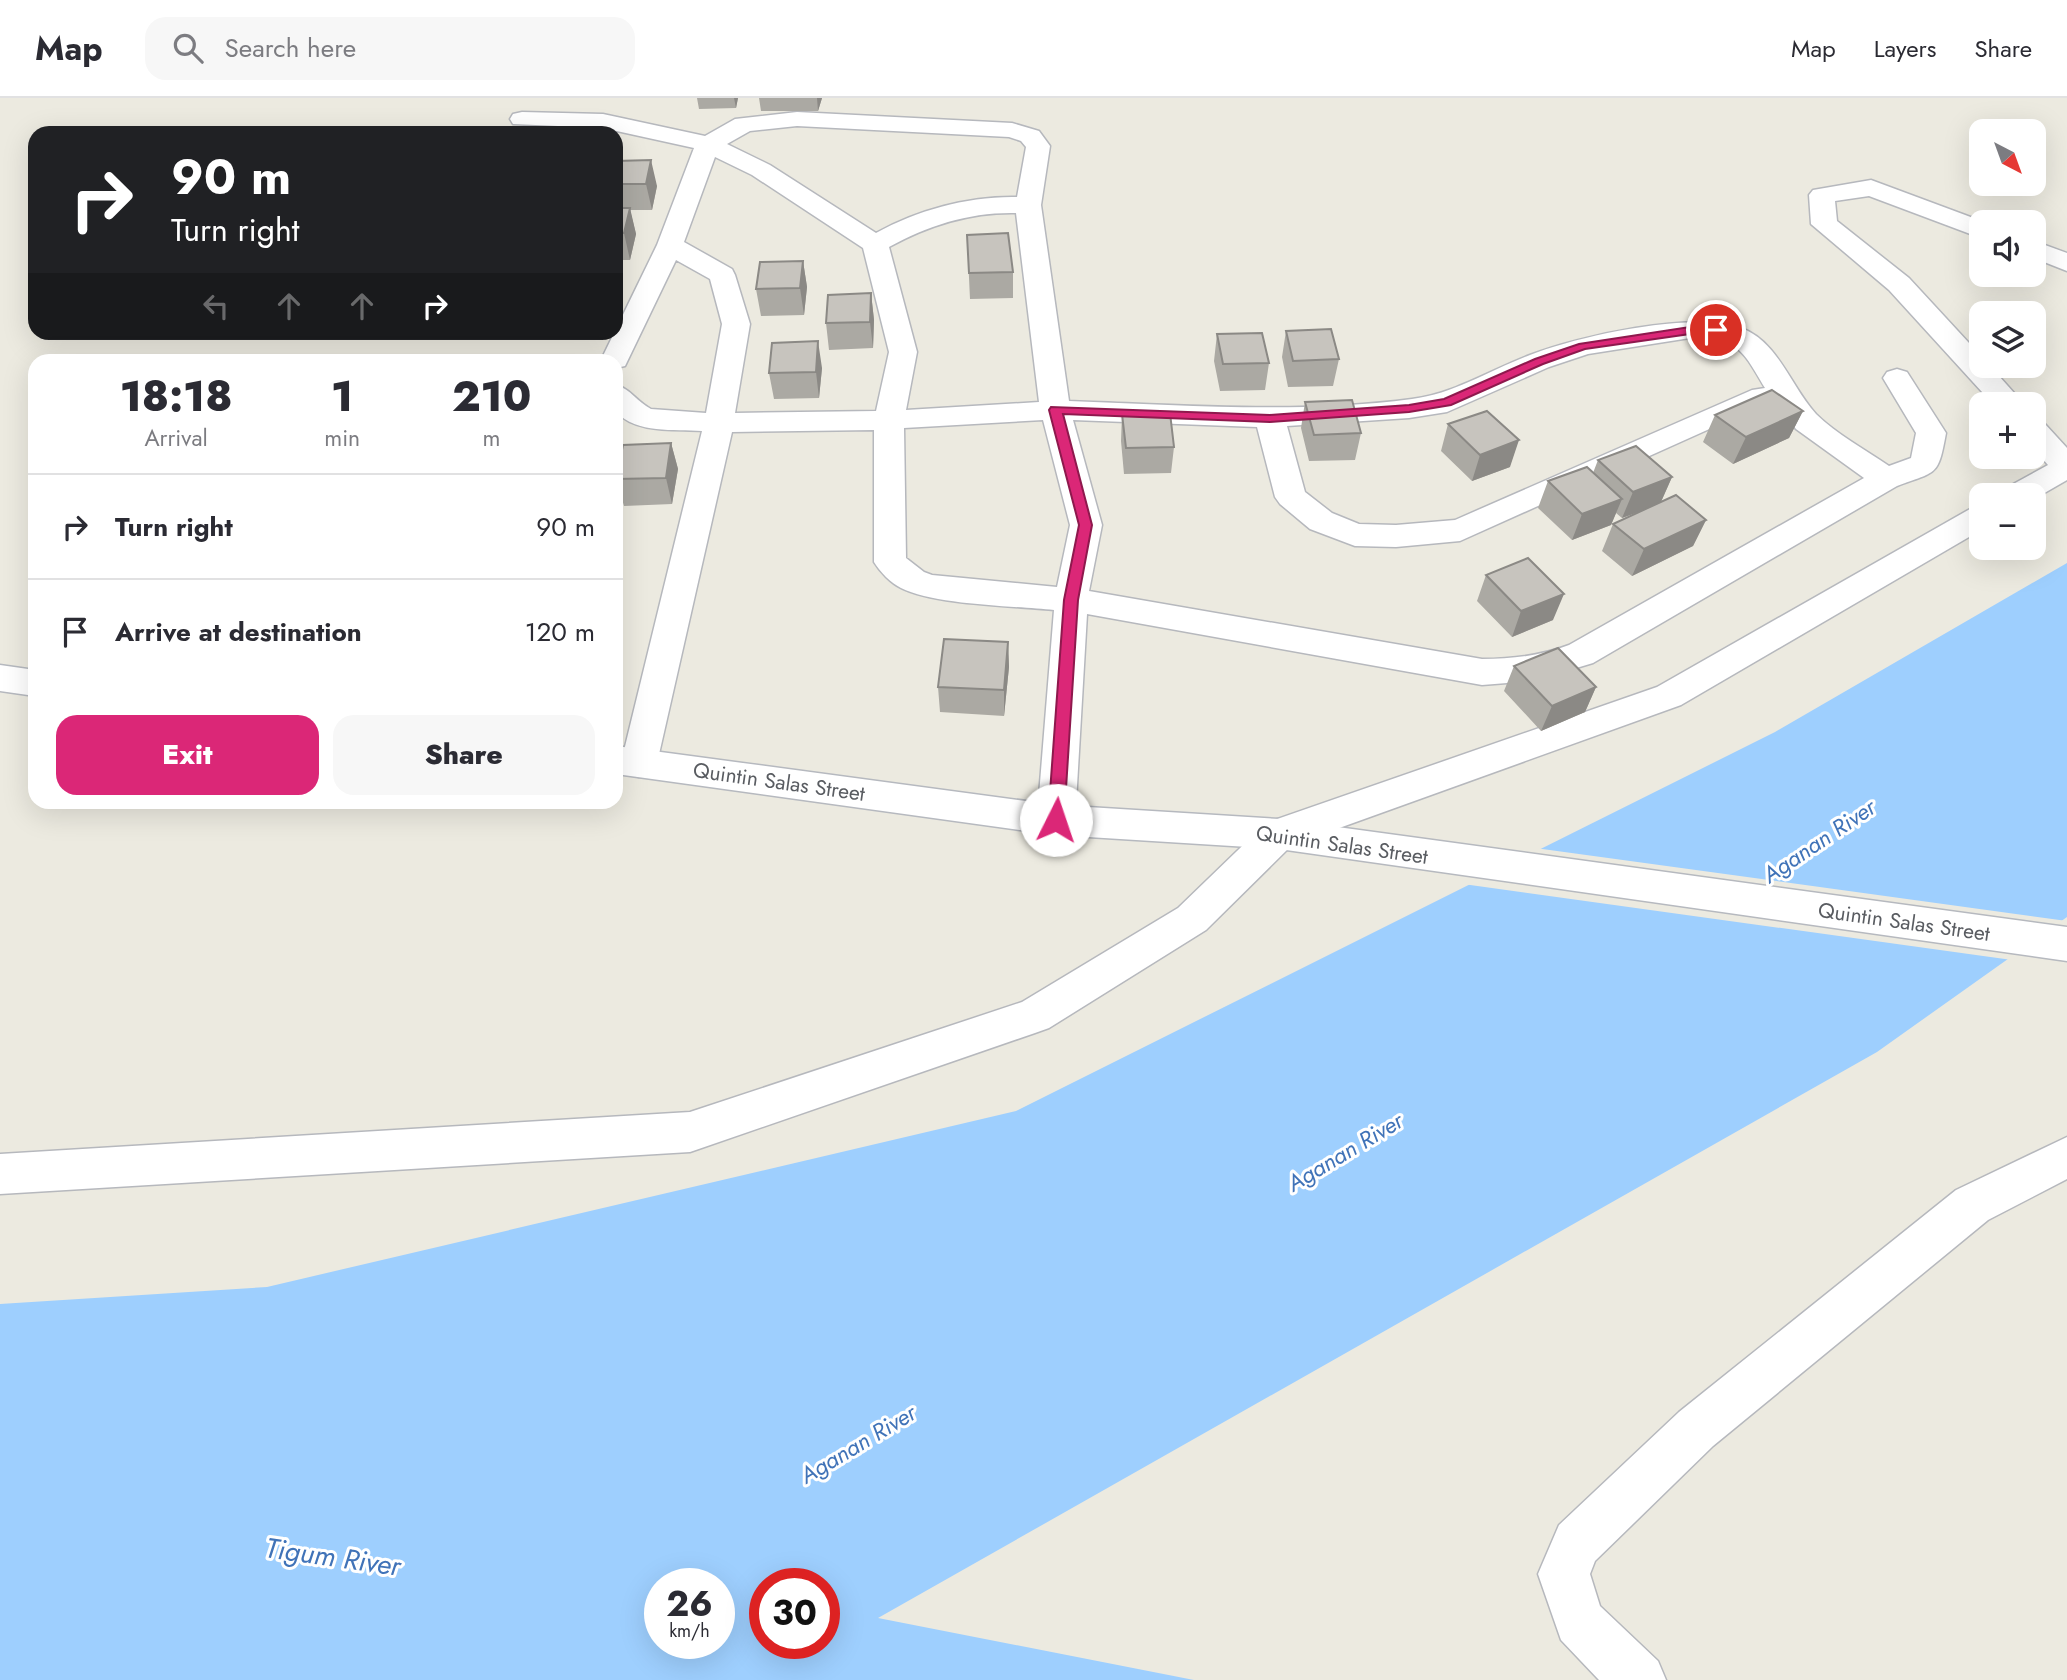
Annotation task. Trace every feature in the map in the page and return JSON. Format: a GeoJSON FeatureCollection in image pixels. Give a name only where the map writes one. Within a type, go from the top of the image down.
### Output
{"type":"FeatureCollection","features":[{"type":"Feature","properties":{"kind":"street"},"geometry":{"type":"LineString","coordinates":[[522,119],[603,121],[708,144],[761,170],[875,244],[903,352],[890,420],[890,562],[912,580],[932,586],[1071,600],[1482,672],[1522,672],[1557,664],[1581,654],[1886,479],[1925,464],[1931,433],[1897,378]]}},
{"type":"Feature","properties":{"kind":"street"},"geometry":{"type":"LineString","coordinates":[[618,354],[670,245],[708,144],[744,124],[797,119],[1012,130],[1030,136],[1038,146],[1028,205],[1055,410],[1086,525],[1071,600],[1056,820]]}},
{"type":"Feature","properties":{"kind":"street"},"geometry":{"type":"LineString","coordinates":[[1969,225],[1871,188],[1822,195],[1824,224],[1899,284],[1998,392]]}},
{"type":"Feature","properties":{"kind":"street"},"geometry":{"type":"LineString","coordinates":[[875,244],[906,225],[950,211],[1004,203],[1028,205]]}},
{"type":"Feature","properties":{"kind":"street"},"geometry":{"type":"LineString","coordinates":[[627,762],[719,423],[736,324],[722,275],[670,245]]}},
{"type":"Feature","properties":{"kind":"street"},"geometry":{"type":"LineString","coordinates":[[2046,254],[2067,263]]}},
{"type":"Feature","properties":{"kind":"street"},"geometry":{"type":"LineString","coordinates":[[623,401],[645,418],[719,423],[890,420],[1055,410],[1270,418],[1409,409],[1447,402],[1539,361],[1583,346],[1690,330],[1716,330],[1734,335],[1755,347],[1780,388],[1807,422],[1886,479]]}},
{"type":"Feature","properties":{"kind":"street"},"geometry":{"type":"LineString","coordinates":[[1270,418],[1291,497],[1321,521],[1355,535],[1396,536],[1460,530],[1780,388]]}},
{"type":"Feature","properties":{"kind":"street"},"geometry":{"type":"LineString","coordinates":[[2038,483],[2067,467],[2046,444]]}},
{"type":"Feature","properties":{"kind":"street"},"geometry":{"type":"LineString","coordinates":[[0,1174],[690,1132],[1035,1015],[1192,919],[1279,834],[1669,696],[1969,523]]}},
{"type":"Feature","properties":{"kind":"street"},"geometry":{"type":"LineString","coordinates":[[0,678],[28,682]]}},
{"type":"Feature","properties":{"kind":"street","name":"Quintin Salas Street"},"geometry":{"type":"LineString","coordinates":[[627,762],[1056,820],[1279,834],[2067,944]]}},
{"type":"Feature","properties":{"kind":"street"},"geometry":{"type":"LineString","coordinates":[[1640,1680],[1631,1675],[1579,1622],[1564,1573],[1577,1543],[1696,1430],[1972,1205],[2067,1157]]}},
{"type":"Feature","properties":{"kind":"water"},"geometry":{"type":"Polygon","coordinates":[[[2067,563],[2067,917],[1877,1052],[878,1618],[1194,1680],[0,1680],[0,1304],[267,1287],[1016,1111],[1775,732],[2067,563]]]}},
{"type":"Feature","properties":{"kind":"pier"},"geometry":{"type":"Polygon","coordinates":[[[1535,848],[2067,921],[2012,960],[1463,884],[1535,848]]]}},
{"type":"Feature","properties":{"kind":"building"},"geometry":{"type":"Polygon","coordinates":[[[651,160],[646,184],[623,184],[623,161],[651,160]]]}},
{"type":"Feature","properties":{"kind":"building"},"geometry":{"type":"Polygon","coordinates":[[[623,208],[630,208],[624,233],[623,208]]]}},
{"type":"Feature","properties":{"kind":"building"},"geometry":{"type":"Polygon","coordinates":[[[1008,233],[1013,272],[969,273],[967,235],[1008,233]]]}},
{"type":"Feature","properties":{"kind":"building"},"geometry":{"type":"Polygon","coordinates":[[[803,261],[800,288],[756,289],[760,262],[803,261]]]}},
{"type":"Feature","properties":{"kind":"building"},"geometry":{"type":"Polygon","coordinates":[[[871,293],[870,322],[826,323],[828,295],[871,293]]]}},
{"type":"Feature","properties":{"kind":"building"},"geometry":{"type":"Polygon","coordinates":[[[1331,329],[1339,359],[1293,361],[1286,331],[1331,329]]]}},
{"type":"Feature","properties":{"kind":"building"},"geometry":{"type":"Polygon","coordinates":[[[1262,333],[1269,363],[1223,364],[1217,334],[1262,333]]]}},
{"type":"Feature","properties":{"kind":"building"},"geometry":{"type":"Polygon","coordinates":[[[818,341],[816,372],[769,373],[772,343],[818,341]]]}},
{"type":"Feature","properties":{"kind":"building"},"geometry":{"type":"Polygon","coordinates":[[[1772,390],[1803,411],[1746,437],[1715,415],[1772,390]]]}},
{"type":"Feature","properties":{"kind":"building"},"geometry":{"type":"Polygon","coordinates":[[[1352,400],[1361,433],[1314,435],[1305,402],[1352,400]]]}},
{"type":"Feature","properties":{"kind":"building"},"geometry":{"type":"Polygon","coordinates":[[[1487,411],[1519,440],[1480,455],[1448,424],[1487,411]]]}},
{"type":"Feature","properties":{"kind":"building"},"geometry":{"type":"Polygon","coordinates":[[[1170,413],[1174,447],[1126,448],[1122,414],[1170,413]]]}},
{"type":"Feature","properties":{"kind":"building"},"geometry":{"type":"Polygon","coordinates":[[[671,443],[666,478],[623,479],[623,445],[671,443]]]}},
{"type":"Feature","properties":{"kind":"building"},"geometry":{"type":"Polygon","coordinates":[[[1636,446],[1672,477],[1633,492],[1598,460],[1636,446]]]}},
{"type":"Feature","properties":{"kind":"building"},"geometry":{"type":"Polygon","coordinates":[[[1587,467],[1622,499],[1582,514],[1548,481],[1587,467]]]}},
{"type":"Feature","properties":{"kind":"building"},"geometry":{"type":"Polygon","coordinates":[[[1676,495],[1706,520],[1644,549],[1613,524],[1676,495]]]}},
{"type":"Feature","properties":{"kind":"building"},"geometry":{"type":"Polygon","coordinates":[[[1528,558],[1564,594],[1521,611],[1486,575],[1528,558]]]}},
{"type":"Feature","properties":{"kind":"building"},"geometry":{"type":"Polygon","coordinates":[[[944,639],[1008,642],[1004,690],[938,687],[944,639]]]}},
{"type":"Feature","properties":{"kind":"building"},"geometry":{"type":"Polygon","coordinates":[[[1558,648],[1596,687],[1552,706],[1514,666],[1558,648]]]}},
{"type":"Feature","properties":{"kind":"route"},"geometry":{"type":"LineString","coordinates":[[1056,820],[1071,600],[1086,525],[1055,410],[1270,418],[1409,409],[1447,402],[1539,361],[1583,346],[1690,330],[1716,330]]}},
{"type":"Feature","properties":{"kind":"water label","name":"Aganan River"},"geometry":{"type":"Point","coordinates":[1819,841]}},
{"type":"Feature","properties":{"kind":"water label","name":"Aganan River"},"geometry":{"type":"Point","coordinates":[1345,1152]}},
{"type":"Feature","properties":{"kind":"water label","name":"Aganan River"},"geometry":{"type":"Point","coordinates":[858,1444]}},
{"type":"Feature","properties":{"kind":"water label","name":"Tigum River"},"geometry":{"type":"Point","coordinates":[333,1557]}}]}
